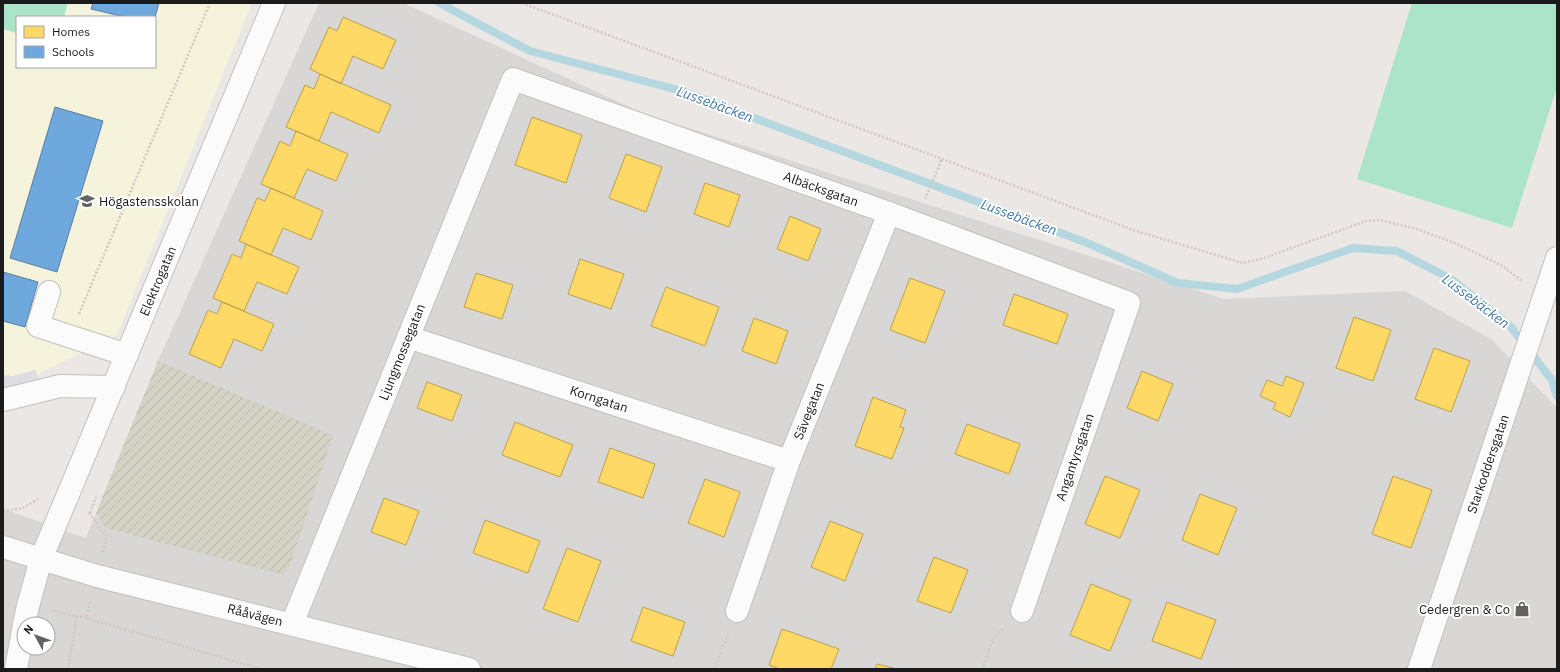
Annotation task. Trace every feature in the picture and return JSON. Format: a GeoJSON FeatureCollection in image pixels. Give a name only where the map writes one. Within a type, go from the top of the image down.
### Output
{"type":"FeatureCollection","features":[{"type":"Feature","properties":{"kind":"street","name":"Elektrogatan"},"geometry":{"type":"LineString","coordinates":[[26,616],[41,560],[274,3]]}},
{"type":"Feature","properties":{"kind":"street","name":"Albäcksgatan"},"geometry":{"type":"LineString","coordinates":[[513,79],[889,213],[1129,303]]}},
{"type":"Feature","properties":{"kind":"street","name":"Ljungmossegatan"},"geometry":{"type":"LineString","coordinates":[[292,624],[513,79]]}},
{"type":"Feature","properties":{"kind":"street","name":"Sävegatan"},"geometry":{"type":"LineString","coordinates":[[737,611],[789,461],[889,213]]}},
{"type":"Feature","properties":{"kind":"street","name":"Starkoddersgatan"},"geometry":{"type":"LineString","coordinates":[[1419,669],[1557,258]]}},
{"type":"Feature","properties":{"kind":"street"},"geometry":{"type":"LineString","coordinates":[[49,292],[38,326],[127,356]]}},
{"type":"Feature","properties":{"kind":"street","name":"Angantyrsgatan"},"geometry":{"type":"LineString","coordinates":[[1022,611],[1129,303]]}},
{"type":"Feature","properties":{"kind":"street","name":"Korngatan"},"geometry":{"type":"LineString","coordinates":[[408,337],[789,461]]}},
{"type":"Feature","properties":{"kind":"street"},"geometry":{"type":"LineString","coordinates":[[3,400],[60,386],[114,387]]}},
{"type":"Feature","properties":{"kind":"street","name":"Rååvägen"},"geometry":{"type":"LineString","coordinates":[[3,547],[41,560],[97,576],[469,669]]}},
{"type":"Feature","properties":{"kind":"street","name":"Elektrogatan"},"geometry":{"type":"LineString","coordinates":[[16,669],[18,656]]}},
{"type":"Feature","properties":{"kind":"path"},"geometry":{"type":"LineString","coordinates":[[69,336],[210,3]]}},
{"type":"Feature","properties":{"kind":"path"},"geometry":{"type":"LineString","coordinates":[[522,3],[1136,230],[1243,263],[1261,260],[1366,221],[1379,220],[1417,229],[1470,250],[1501,265],[1543,296]]}},
{"type":"Feature","properties":{"kind":"path"},"geometry":{"type":"LineString","coordinates":[[926,199],[942,159]]}},
{"type":"Feature","properties":{"kind":"path"},"geometry":{"type":"LineString","coordinates":[[714,669],[737,611]]}},
{"type":"Feature","properties":{"kind":"path"},"geometry":{"type":"LineString","coordinates":[[982,669],[994,637],[1022,611]]}},
{"type":"Feature","properties":{"kind":"path"},"geometry":{"type":"LineString","coordinates":[[68,669],[77,616]]}},
{"type":"Feature","properties":{"kind":"path"},"geometry":{"type":"LineString","coordinates":[[86,618],[261,669]]}},
{"type":"Feature","properties":{"kind":"shaded area","name":"Högastensskolan"},"geometry":{"type":"Polygon","coordinates":[[[3,3],[252,3],[117,335],[3,392],[3,3]]]}},
{"type":"Feature","properties":{"kind":"shaded area"},"geometry":{"type":"Polygon","coordinates":[[[319,3],[403,3],[645,114],[1224,299],[1405,291],[1491,339],[1557,408],[1557,669],[3,669],[3,509],[86,538],[158,361],[319,3]]]}},
{"type":"Feature","properties":{"kind":"shaded area"},"geometry":{"type":"Polygon","coordinates":[[[158,361],[333,435],[291,563],[283,575],[106,528],[96,513],[158,361]]]}},
{"type":"Feature","properties":{"kind":"shaded area"},"geometry":{"type":"Polygon","coordinates":[[[35,370],[39,380],[3,390],[3,375],[13,376],[35,370]]]}},
{"type":"Feature","properties":{"kind":"green space"},"geometry":{"type":"Polygon","coordinates":[[[3,3],[68,3],[64,16],[16,16],[16,33],[3,29],[3,3]]]}},
{"type":"Feature","properties":{"kind":"green space"},"geometry":{"type":"Polygon","coordinates":[[[1412,3],[1557,3],[1557,87],[1512,228],[1357,179],[1412,3]]]}},
{"type":"Feature","properties":{"kind":"building: Homes"},"geometry":{"type":"Polygon","coordinates":[[[343,17],[396,40],[383,69],[353,56],[341,84],[310,69],[329,27],[337,31],[343,17]]]}},
{"type":"Feature","properties":{"kind":"building: Homes"},"geometry":{"type":"Polygon","coordinates":[[[320,74],[391,105],[379,133],[331,112],[319,141],[286,127],[305,85],[314,89],[320,74]]]}},
{"type":"Feature","properties":{"kind":"building: Homes"},"geometry":{"type":"Polygon","coordinates":[[[532,117],[582,135],[566,183],[515,165],[532,117]]]}},
{"type":"Feature","properties":{"kind":"building: Homes"},"geometry":{"type":"Polygon","coordinates":[[[296,131],[348,154],[336,181],[307,169],[294,198],[261,184],[280,141],[290,146],[296,131]]]}},
{"type":"Feature","properties":{"kind":"building: Homes"},"geometry":{"type":"Polygon","coordinates":[[[626,154],[662,167],[646,212],[609,198],[626,154]]]}},
{"type":"Feature","properties":{"kind":"building: Homes"},"geometry":{"type":"Polygon","coordinates":[[[705,183],[740,195],[729,227],[694,214],[705,183]]]}},
{"type":"Feature","properties":{"kind":"building: Homes"},"geometry":{"type":"Polygon","coordinates":[[[271,188],[323,211],[311,240],[283,228],[271,255],[239,241],[257,198],[265,201],[271,188]]]}},
{"type":"Feature","properties":{"kind":"building: Homes"},"geometry":{"type":"Polygon","coordinates":[[[790,216],[821,229],[808,261],[777,249],[790,216]]]}},
{"type":"Feature","properties":{"kind":"building: Homes"},"geometry":{"type":"Polygon","coordinates":[[[246,244],[299,267],[287,294],[257,282],[244,311],[213,298],[232,254],[241,258],[246,244]]]}},
{"type":"Feature","properties":{"kind":"building: Homes"},"geometry":{"type":"Polygon","coordinates":[[[580,259],[624,274],[611,309],[568,294],[580,259]]]}},
{"type":"Feature","properties":{"kind":"building: Homes"},"geometry":{"type":"Polygon","coordinates":[[[476,273],[513,285],[502,319],[464,307],[476,273]]]}},
{"type":"Feature","properties":{"kind":"building: Homes"},"geometry":{"type":"Polygon","coordinates":[[[910,278],[945,291],[925,343],[890,330],[910,278]]]}},
{"type":"Feature","properties":{"kind":"building: Homes"},"geometry":{"type":"Polygon","coordinates":[[[666,287],[719,307],[705,346],[651,326],[666,287]]]}},
{"type":"Feature","properties":{"kind":"building: Homes"},"geometry":{"type":"Polygon","coordinates":[[[1014,294],[1068,314],[1057,344],[1003,325],[1014,294]]]}},
{"type":"Feature","properties":{"kind":"building: Homes"},"geometry":{"type":"Polygon","coordinates":[[[222,302],[274,324],[262,351],[234,339],[221,368],[189,354],[208,310],[217,314],[222,302]]]}},
{"type":"Feature","properties":{"kind":"building: Homes"},"geometry":{"type":"Polygon","coordinates":[[[1354,317],[1391,330],[1373,381],[1336,368],[1354,317]]]}},
{"type":"Feature","properties":{"kind":"building: Homes"},"geometry":{"type":"Polygon","coordinates":[[[754,318],[788,331],[776,364],[742,351],[754,318]]]}},
{"type":"Feature","properties":{"kind":"building: Homes"},"geometry":{"type":"Polygon","coordinates":[[[1434,348],[1470,361],[1451,412],[1415,399],[1434,348]]]}},
{"type":"Feature","properties":{"kind":"building: Homes"},"geometry":{"type":"Polygon","coordinates":[[[1142,371],[1173,384],[1158,421],[1127,408],[1142,371]]]}},
{"type":"Feature","properties":{"kind":"building: Homes"},"geometry":{"type":"Polygon","coordinates":[[[1286,376],[1304,383],[1290,417],[1273,409],[1276,403],[1260,396],[1267,380],[1282,386],[1286,376]]]}},
{"type":"Feature","properties":{"kind":"building: Homes"},"geometry":{"type":"Polygon","coordinates":[[[427,382],[462,395],[452,421],[417,408],[427,382]]]}},
{"type":"Feature","properties":{"kind":"building: Homes"},"geometry":{"type":"Polygon","coordinates":[[[873,397],[906,410],[900,427],[904,428],[892,459],[855,446],[873,397]]]}},
{"type":"Feature","properties":{"kind":"building: Homes"},"geometry":{"type":"Polygon","coordinates":[[[515,422],[573,445],[560,477],[502,455],[515,422]]]}},
{"type":"Feature","properties":{"kind":"building: Homes"},"geometry":{"type":"Polygon","coordinates":[[[967,424],[1020,444],[1009,474],[955,454],[967,424]]]}},
{"type":"Feature","properties":{"kind":"building: Homes"},"geometry":{"type":"Polygon","coordinates":[[[610,448],[655,464],[643,498],[598,482],[610,448]]]}},
{"type":"Feature","properties":{"kind":"building: Homes"},"geometry":{"type":"Polygon","coordinates":[[[1105,476],[1140,490],[1120,538],[1085,524],[1105,476]]]}},
{"type":"Feature","properties":{"kind":"building: Homes"},"geometry":{"type":"Polygon","coordinates":[[[1393,476],[1432,490],[1411,548],[1372,534],[1393,476]]]}},
{"type":"Feature","properties":{"kind":"building: Homes"},"geometry":{"type":"Polygon","coordinates":[[[705,479],[740,492],[724,537],[688,523],[705,479]]]}},
{"type":"Feature","properties":{"kind":"building: Homes"},"geometry":{"type":"Polygon","coordinates":[[[1200,494],[1237,508],[1218,555],[1182,540],[1200,494]]]}},
{"type":"Feature","properties":{"kind":"building: Homes"},"geometry":{"type":"Polygon","coordinates":[[[384,498],[419,511],[406,545],[371,532],[384,498]]]}},
{"type":"Feature","properties":{"kind":"building: Homes"},"geometry":{"type":"Polygon","coordinates":[[[485,520],[540,541],[528,573],[473,553],[485,520]]]}},
{"type":"Feature","properties":{"kind":"building: Homes"},"geometry":{"type":"Polygon","coordinates":[[[830,521],[863,534],[845,581],[811,567],[830,521]]]}},
{"type":"Feature","properties":{"kind":"building: Homes"},"geometry":{"type":"Polygon","coordinates":[[[567,548],[601,561],[578,622],[543,609],[567,548]]]}},
{"type":"Feature","properties":{"kind":"building: Homes"},"geometry":{"type":"Polygon","coordinates":[[[934,557],[968,570],[951,613],[917,601],[934,557]]]}},
{"type":"Feature","properties":{"kind":"building: Homes"},"geometry":{"type":"Polygon","coordinates":[[[1091,584],[1131,600],[1110,651],[1070,635],[1091,584]]]}},
{"type":"Feature","properties":{"kind":"building: Homes"},"geometry":{"type":"Polygon","coordinates":[[[1167,602],[1216,620],[1201,659],[1152,641],[1167,602]]]}},
{"type":"Feature","properties":{"kind":"building: Homes"},"geometry":{"type":"Polygon","coordinates":[[[643,607],[685,622],[673,656],[631,641],[643,607]]]}},
{"type":"Feature","properties":{"kind":"building: Homes"},"geometry":{"type":"Polygon","coordinates":[[[782,629],[839,649],[831,669],[780,669],[769,665],[782,629]]]}},
{"type":"Feature","properties":{"kind":"building: Homes"},"geometry":{"type":"Polygon","coordinates":[[[877,664],[897,669],[875,669],[877,664]]]}},
{"type":"Feature","properties":{"kind":"building: Schools"},"geometry":{"type":"Polygon","coordinates":[[[93,3],[159,3],[155,16],[121,16],[91,9],[93,3]]]}},
{"type":"Feature","properties":{"kind":"building: Schools"},"geometry":{"type":"Polygon","coordinates":[[[55,107],[103,121],[57,272],[10,258],[55,107]]]}},
{"type":"Feature","properties":{"kind":"building: Schools"},"geometry":{"type":"Polygon","coordinates":[[[3,272],[38,282],[25,327],[3,321],[3,272]]]}},
{"type":"Feature","properties":{"kind":"waterway","name":"Lussebäcken"},"geometry":{"type":"LineString","coordinates":[[439,3],[530,51],[682,91],[1085,242],[1178,283],[1237,289],[1353,248],[1397,251],[1451,279],[1510,326],[1552,380],[1557,396]]}},
{"type":"Feature","properties":{"kind":"place","name":"Högastensskolan"},"geometry":{"type":"Point","coordinates":[87,201]}},
{"type":"Feature","properties":{"kind":"place","name":"Cedergren & Co"},"geometry":{"type":"Point","coordinates":[1522,609]}}]}
